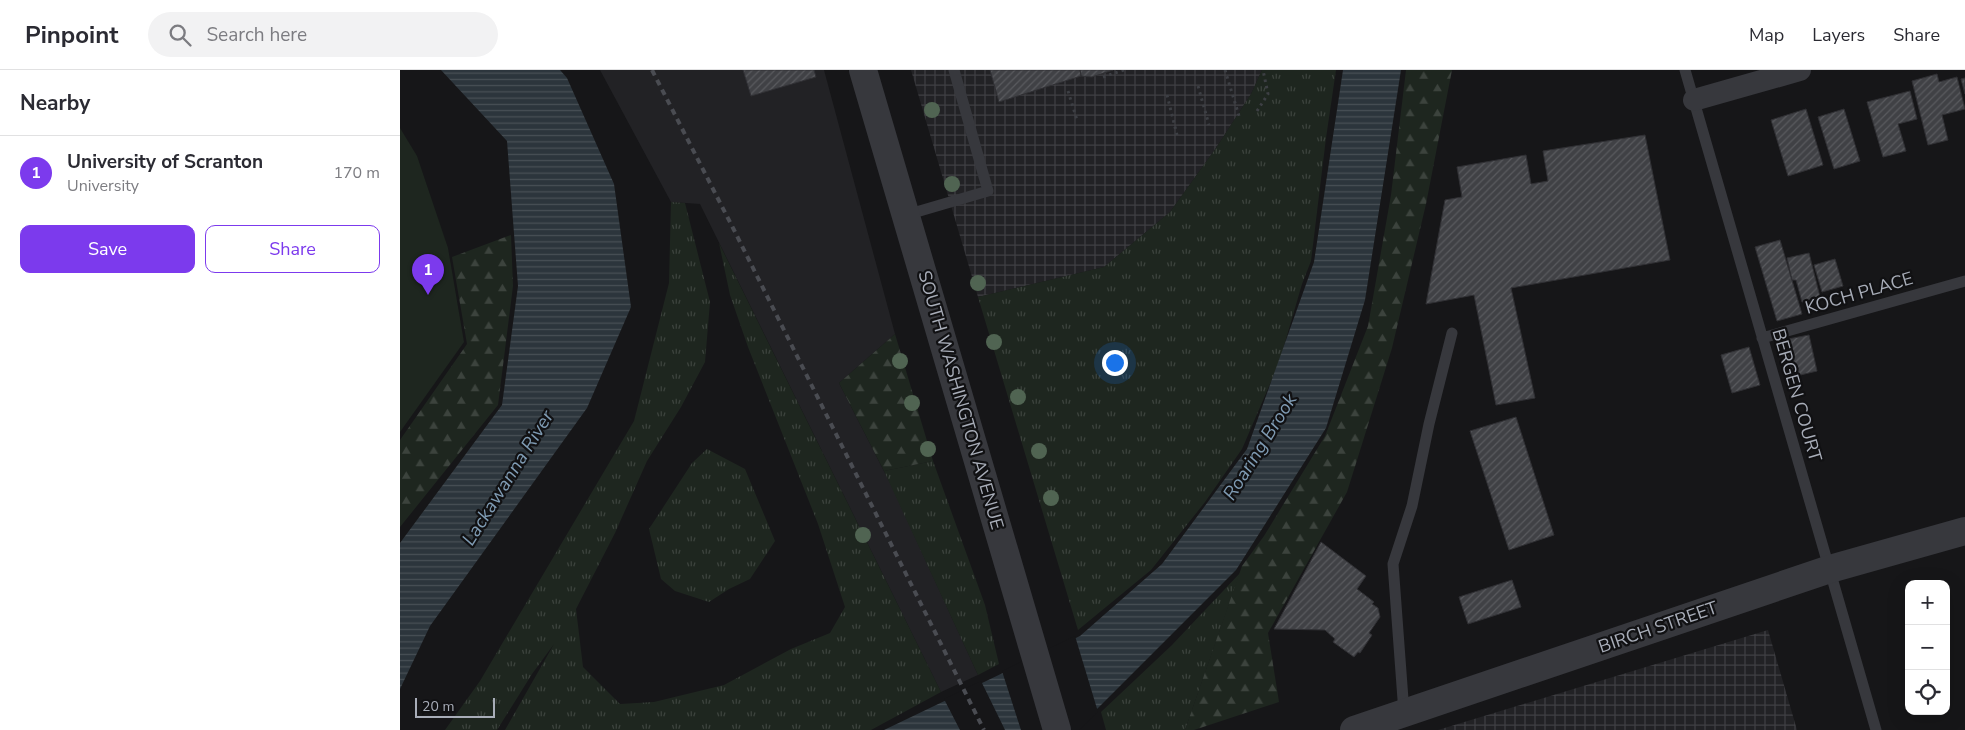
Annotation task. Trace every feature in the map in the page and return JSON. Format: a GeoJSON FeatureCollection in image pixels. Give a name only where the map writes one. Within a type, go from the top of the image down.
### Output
{"type":"FeatureCollection","features":[{"type":"Feature","properties":{"kind":"street","name":"SOUTH WASHINGTON AVENUE"},"geometry":{"type":"LineString","coordinates":[[863,70],[1057,730]]}},
{"type":"Feature","properties":{"kind":"street"},"geometry":{"type":"LineString","coordinates":[[1694,100],[1800,70]]}},
{"type":"Feature","properties":{"kind":"street","name":"BIRCH STREET"},"geometry":{"type":"LineString","coordinates":[[1354,730],[1830,570],[1965,531]]}},
{"type":"Feature","properties":{"kind":"lane"},"geometry":{"type":"LineString","coordinates":[[906,215],[988,191],[954,70]]}},
{"type":"Feature","properties":{"kind":"lane","name":"BERGEN COURT"},"geometry":{"type":"LineString","coordinates":[[1686,70],[1876,730]]}},
{"type":"Feature","properties":{"kind":"lane","name":"KOCH PLACE"},"geometry":{"type":"LineString","coordinates":[[1762,338],[1965,281]]}},
{"type":"Feature","properties":{"kind":"lane"},"geometry":{"type":"LineString","coordinates":[[1404,713],[1393,564],[1412,506],[1429,424],[1452,333]]}},
{"type":"Feature","properties":{"kind":"path"},"geometry":{"type":"LineString","coordinates":[[1103,77],[1124,70]]}},
{"type":"Feature","properties":{"kind":"path"},"geometry":{"type":"LineString","coordinates":[[1225,70],[1239,116]]}},
{"type":"Feature","properties":{"kind":"path"},"geometry":{"type":"LineString","coordinates":[[1257,111],[1268,94],[1263,70]]}},
{"type":"Feature","properties":{"kind":"path"},"geometry":{"type":"LineString","coordinates":[[1198,86],[1209,125]]}},
{"type":"Feature","properties":{"kind":"path"},"geometry":{"type":"LineString","coordinates":[[1068,91],[1077,120]]}},
{"type":"Feature","properties":{"kind":"path"},"geometry":{"type":"LineString","coordinates":[[1167,95],[1177,135]]}},
{"type":"Feature","properties":{"kind":"shaded area"},"geometry":{"type":"Polygon","coordinates":[[[600,70],[824,70],[895,334],[839,383],[891,485],[978,675],[941,692],[700,204],[671,202],[600,70]]]}},
{"type":"Feature","properties":{"kind":"shaded area"},"geometry":{"type":"Polygon","coordinates":[[[911,70],[1262,70],[1251,94],[1216,148],[1170,212],[1104,267],[978,297],[911,70]]]}},
{"type":"Feature","properties":{"kind":"shaded area"},"geometry":{"type":"Polygon","coordinates":[[[1768,630],[1797,730],[1438,730],[1768,630]]]}},
{"type":"Feature","properties":{"kind":"green space"},"geometry":{"type":"Polygon","coordinates":[[[1262,70],[1336,70],[1311,261],[1302,284],[1279,363],[1242,449],[1205,502],[1151,570],[1078,630],[978,297],[1104,267],[1170,212],[1216,148],[1251,94],[1262,70]]]}},
{"type":"Feature","properties":{"kind":"green space"},"geometry":{"type":"Polygon","coordinates":[[[1406,70],[1452,70],[1426,204],[1392,348],[1347,492],[1268,633],[1279,702],[1194,730],[1185,730],[1242,566],[1264,536],[1325,436],[1368,326],[1391,195],[1406,70]]]}},
{"type":"Feature","properties":{"kind":"green space"},"geometry":{"type":"Polygon","coordinates":[[[400,128],[417,156],[448,248],[464,342],[400,432],[400,128]]]}},
{"type":"Feature","properties":{"kind":"green space"},"geometry":{"type":"Polygon","coordinates":[[[671,202],[685,203],[710,302],[705,362],[681,407],[647,461],[615,533],[576,609],[583,667],[620,704],[654,702],[724,685],[791,649],[830,633],[845,607],[818,524],[748,347],[730,295],[719,243],[941,692],[871,730],[505,730],[554,644],[532,674],[497,730],[445,730],[480,681],[634,421],[669,283],[671,202]]]}},
{"type":"Feature","properties":{"kind":"green space"},"geometry":{"type":"Polygon","coordinates":[[[511,235],[513,286],[498,405],[400,527],[400,440],[467,344],[452,257],[511,235]]]}},
{"type":"Feature","properties":{"kind":"green space"},"geometry":{"type":"Polygon","coordinates":[[[895,334],[933,461],[884,471],[839,383],[895,334]]]}},
{"type":"Feature","properties":{"kind":"green space"},"geometry":{"type":"Polygon","coordinates":[[[707,449],[745,469],[775,541],[750,579],[729,589],[709,602],[675,591],[661,579],[649,529],[692,463],[707,449]]]}},
{"type":"Feature","properties":{"kind":"green space"},"geometry":{"type":"Polygon","coordinates":[[[933,461],[985,605],[999,664],[978,675],[884,471],[933,461]]]}},
{"type":"Feature","properties":{"kind":"green space"},"geometry":{"type":"Polygon","coordinates":[[[1240,573],[1185,730],[1106,730],[1101,712],[1172,645],[1240,573]]]}},
{"type":"Feature","properties":{"kind":"water","name":"Lackawanna River"},"geometry":{"type":"Polygon","coordinates":[[[441,70],[560,70],[567,78],[614,184],[631,307],[587,408],[430,626],[400,689],[400,543],[502,405],[518,286],[507,141],[441,70]]]}},
{"type":"Feature","properties":{"kind":"water","name":"Roaring Brook"},"geometry":{"type":"Polygon","coordinates":[[[1343,70],[1401,70],[1365,300],[1326,428],[1236,570],[1076,730],[884,730],[1080,636],[1162,564],[1247,449],[1314,262],[1343,70]]]}},
{"type":"Feature","properties":{"kind":"pier"},"geometry":{"type":"Polygon","coordinates":[[[1075,636],[1098,712],[1079,730],[1021,730],[1002,671],[1075,636]]]}},
{"type":"Feature","properties":{"kind":"pier"},"geometry":{"type":"Polygon","coordinates":[[[981,681],[1005,730],[960,730],[944,699],[981,681]]]}},
{"type":"Feature","properties":{"kind":"building"},"geometry":{"type":"Polygon","coordinates":[[[743,70],[814,70],[816,77],[751,96],[743,70]]]}},
{"type":"Feature","properties":{"kind":"building"},"geometry":{"type":"Polygon","coordinates":[[[990,70],[1080,70],[1081,76],[999,102],[990,70]]]}},
{"type":"Feature","properties":{"kind":"building"},"geometry":{"type":"Polygon","coordinates":[[[1080,70],[1113,70],[1092,77],[1081,76],[1080,70]]]}},
{"type":"Feature","properties":{"kind":"building"},"geometry":{"type":"Polygon","coordinates":[[[1937,74],[1939,82],[1957,77],[1965,109],[1942,115],[1948,140],[1928,145],[1912,81],[1937,74]]]}},
{"type":"Feature","properties":{"kind":"building"},"geometry":{"type":"Polygon","coordinates":[[[1965,78],[1965,94],[1961,79],[1965,78]]]}},
{"type":"Feature","properties":{"kind":"building"},"geometry":{"type":"Polygon","coordinates":[[[1910,91],[1917,119],[1898,124],[1906,151],[1883,157],[1867,102],[1910,91]]]}},
{"type":"Feature","properties":{"kind":"building"},"geometry":{"type":"Polygon","coordinates":[[[1806,109],[1823,165],[1788,176],[1771,120],[1806,109]]]}},
{"type":"Feature","properties":{"kind":"building"},"geometry":{"type":"Polygon","coordinates":[[[1844,109],[1860,161],[1834,169],[1818,117],[1844,109]]]}},
{"type":"Feature","properties":{"kind":"building"},"geometry":{"type":"Polygon","coordinates":[[[1645,135],[1670,260],[1511,288],[1535,398],[1496,405],[1474,295],[1426,304],[1445,200],[1462,197],[1457,167],[1526,155],[1531,184],[1548,181],[1543,151],[1645,135]]]}},
{"type":"Feature","properties":{"kind":"building"},"geometry":{"type":"Polygon","coordinates":[[[1780,240],[1802,314],[1777,321],[1755,247],[1780,240]]]}},
{"type":"Feature","properties":{"kind":"building"},"geometry":{"type":"Polygon","coordinates":[[[1809,253],[1820,297],[1802,302],[1796,280],[1792,280],[1787,258],[1809,253]]]}},
{"type":"Feature","properties":{"kind":"building"},"geometry":{"type":"Polygon","coordinates":[[[1835,259],[1843,286],[1822,292],[1814,265],[1835,259]]]}},
{"type":"Feature","properties":{"kind":"building"},"geometry":{"type":"Polygon","coordinates":[[[1809,335],[1817,371],[1792,377],[1783,340],[1809,335]]]}},
{"type":"Feature","properties":{"kind":"building"},"geometry":{"type":"Polygon","coordinates":[[[1749,347],[1760,385],[1732,393],[1721,355],[1749,347]]]}},
{"type":"Feature","properties":{"kind":"building"},"geometry":{"type":"Polygon","coordinates":[[[1516,417],[1554,535],[1509,550],[1470,431],[1516,417]]]}},
{"type":"Feature","properties":{"kind":"building"},"geometry":{"type":"Polygon","coordinates":[[[1321,542],[1366,576],[1357,589],[1374,602],[1372,604],[1378,608],[1380,617],[1369,633],[1372,635],[1360,653],[1358,652],[1354,657],[1333,642],[1335,639],[1325,630],[1274,629],[1321,542]]]}},
{"type":"Feature","properties":{"kind":"building"},"geometry":{"type":"Polygon","coordinates":[[[1512,580],[1521,607],[1468,624],[1459,597],[1512,580]]]}},
{"type":"Feature","properties":{"kind":"railway"},"geometry":{"type":"LineString","coordinates":[[652,70],[984,730]]}},
{"type":"Feature","properties":{"kind":"place","name":"University of Scranton"},"geometry":{"type":"Point","coordinates":[428,295]}}]}
